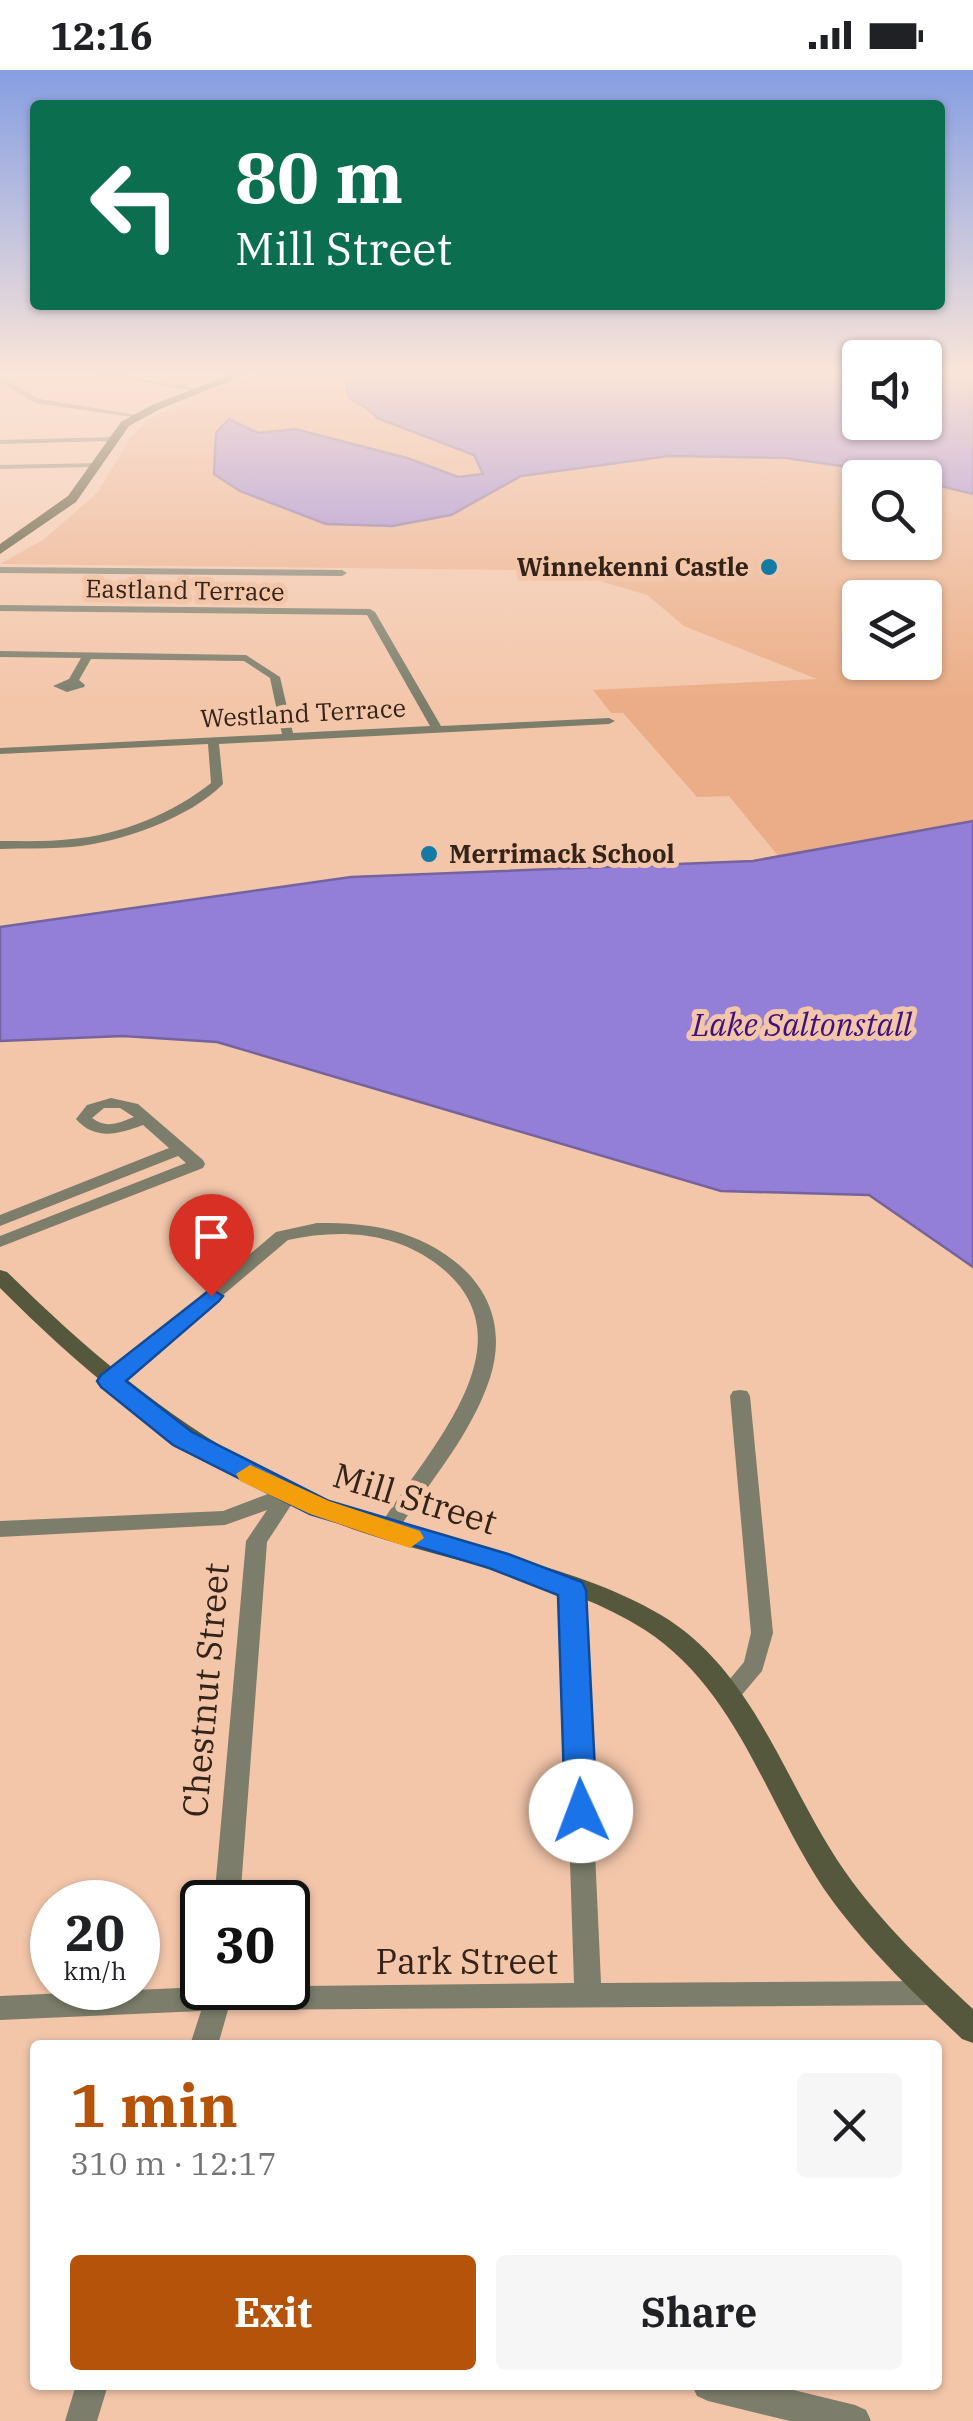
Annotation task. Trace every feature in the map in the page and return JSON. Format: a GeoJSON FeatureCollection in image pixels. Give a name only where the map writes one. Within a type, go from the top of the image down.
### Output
{"type":"FeatureCollection","features":[{"type":"Feature","properties":{"kind":"main road"},"geometry":{"type":"LineString","coordinates":[[0,550],[72,499],[84,483]]}},
{"type":"Feature","properties":{"kind":"main road","name":"Mill Street"},"geometry":{"type":"LineString","coordinates":[[0,1276],[110,1381],[182,1438],[288,1493],[387,1531],[498,1561],[653,1623],[704,1668],[727,1697],[834,1879],[973,2029]]}},
{"type":"Feature","properties":{"kind":"street"},"geometry":{"type":"LineString","coordinates":[[0,570],[342,573]]}},
{"type":"Feature","properties":{"kind":"street","name":"Eastland Terrace"},"geometry":{"type":"LineString","coordinates":[[0,608],[370,612],[437,729]]}},
{"type":"Feature","properties":{"kind":"street"},"geometry":{"type":"LineString","coordinates":[[0,654],[246,658],[275,677],[288,736]]}},
{"type":"Feature","properties":{"kind":"street"},"geometry":{"type":"LineString","coordinates":[[73,681],[89,654]]}},
{"type":"Feature","properties":{"kind":"street","name":"Westland Terrace"},"geometry":{"type":"LineString","coordinates":[[0,750],[609,721]]}},
{"type":"Feature","properties":{"kind":"street"},"geometry":{"type":"LineString","coordinates":[[0,845],[99,839],[193,804],[217,784],[214,740]]}},
{"type":"Feature","properties":{"kind":"street"},"geometry":{"type":"LineString","coordinates":[[0,1242],[197,1164],[145,1118]]}},
{"type":"Feature","properties":{"kind":"street"},"geometry":{"type":"LineString","coordinates":[[0,1221],[180,1149]]}},
{"type":"Feature","properties":{"kind":"street"},"geometry":{"type":"LineString","coordinates":[[110,1381],[282,1236],[308,1227],[372,1228],[407,1237],[440,1256],[466,1281],[478,1302],[486,1335],[484,1372],[463,1415],[387,1531]]}},
{"type":"Feature","properties":{"kind":"street"},"geometry":{"type":"LineString","coordinates":[[727,1697],[754,1665],[762,1633],[740,1396]]}},
{"type":"Feature","properties":{"kind":"street"},"geometry":{"type":"LineString","coordinates":[[0,1529],[225,1518],[288,1493]]}},
{"type":"Feature","properties":{"kind":"street","name":"Chestnut Street"},"geometry":{"type":"LineString","coordinates":[[229,1880],[256,1541],[288,1493]]}},
{"type":"Feature","properties":{"kind":"street"},"geometry":{"type":"LineString","coordinates":[[572,1590],[588,1996]]}},
{"type":"Feature","properties":{"kind":"street","name":"Park Street"},"geometry":{"type":"LineString","coordinates":[[310,1994],[588,1996],[935,1992]]}},
{"type":"Feature","properties":{"kind":"street","name":"Park Street"},"geometry":{"type":"LineString","coordinates":[[0,2008],[180,1996]]}},
{"type":"Feature","properties":{"kind":"street"},"geometry":{"type":"LineString","coordinates":[[206,2040],[215,2010]]}},
{"type":"Feature","properties":{"kind":"street"},"geometry":{"type":"LineString","coordinates":[[81,2421],[90,2390]]}},
{"type":"Feature","properties":{"kind":"street"},"geometry":{"type":"LineString","coordinates":[[729,2390],[856,2421]]}},
{"type":"Feature","properties":{"kind":"shaded area"},"geometry":{"type":"Polygon","coordinates":[[[103,483],[842,483],[842,560],[942,560],[942,483],[973,483],[973,828],[784,863],[729,796],[697,797],[623,713],[611,713],[593,690],[817,679],[684,626],[647,595],[597,580],[589,571],[0,564],[43,540],[97,493],[103,483]]]}},
{"type":"Feature","properties":{"kind":"water"},"geometry":{"type":"Polygon","coordinates":[[[227,483],[509,483],[451,515],[392,526],[326,524],[227,483]]]}},
{"type":"Feature","properties":{"kind":"water"},"geometry":{"type":"Polygon","coordinates":[[[942,483],[973,483],[973,494],[942,486],[942,483]]]}},
{"type":"Feature","properties":{"kind":"water","name":"Lake Saltonstall"},"geometry":{"type":"Polygon","coordinates":[[[973,821],[973,1267],[869,1195],[721,1191],[217,1042],[123,1036],[0,1041],[0,927],[351,877],[753,861],[973,821]]]}},
{"type":"Feature","properties":{"kind":"slow traffic"},"geometry":{"type":"LineString","coordinates":[[250,1474],[319,1508],[410,1538]]}},
{"type":"Feature","properties":{"kind":"place","name":"Winnekenni Castle"},"geometry":{"type":"Point","coordinates":[769,567]}},
{"type":"Feature","properties":{"kind":"place","name":"Merrimack School"},"geometry":{"type":"Point","coordinates":[429,854]}},
{"type":"Feature","properties":{"kind":"route"},"geometry":{"type":"LineString","coordinates":[[211,1296],[110,1381],[182,1438],[319,1508],[498,1561],[572,1590],[581,1811]]}}]}
